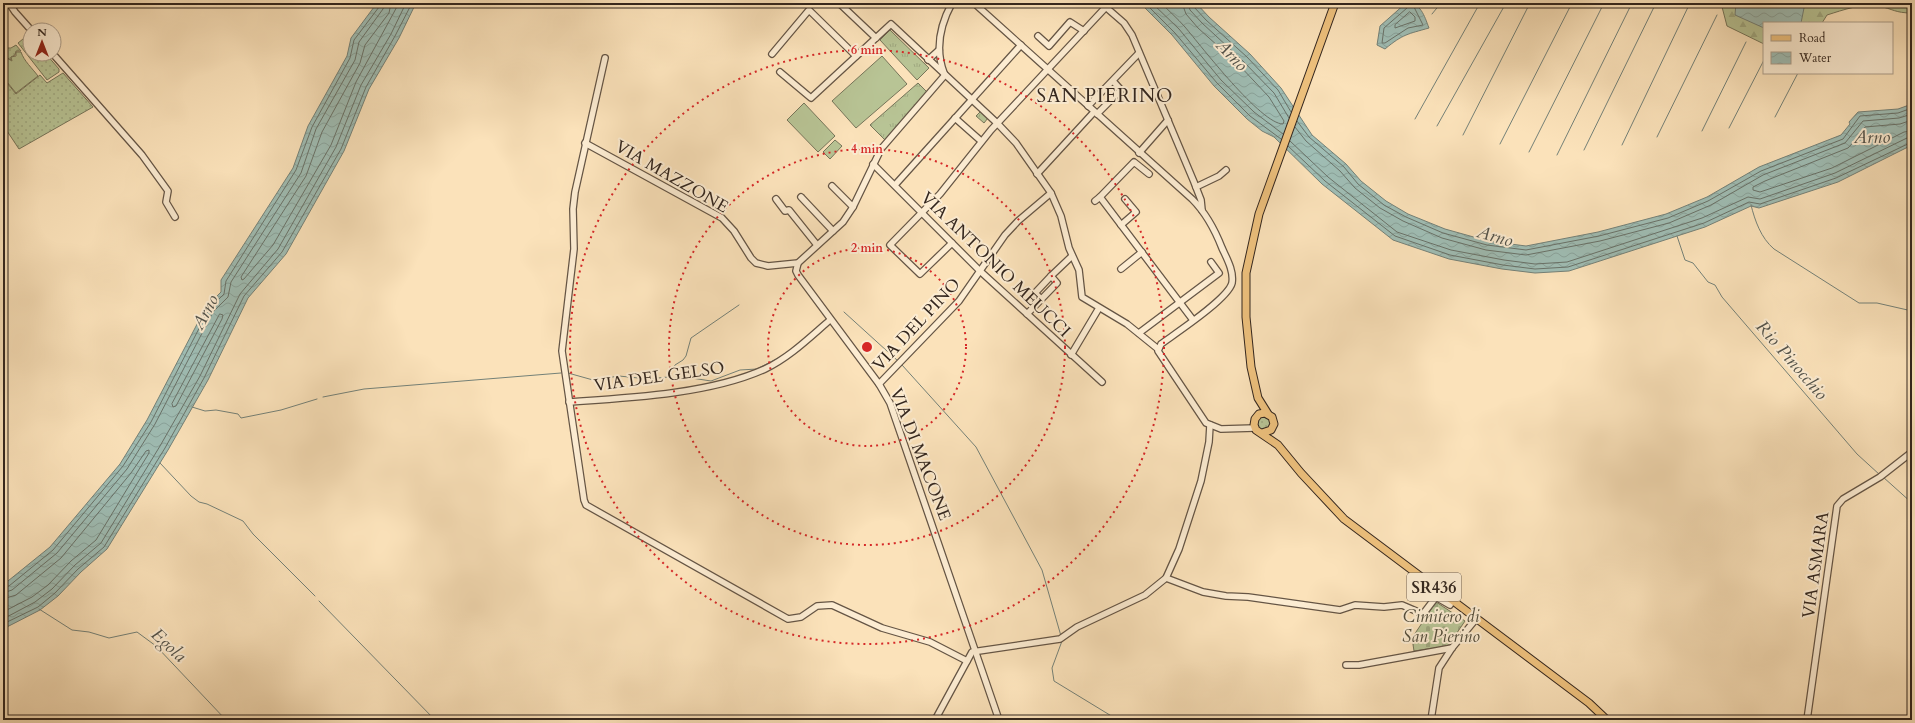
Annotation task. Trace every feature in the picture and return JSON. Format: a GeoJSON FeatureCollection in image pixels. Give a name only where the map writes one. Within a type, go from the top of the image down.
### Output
{"type":"FeatureCollection","features":[{"type":"Feature","properties":{"kind":"main road","name":"SR436"},"geometry":{"type":"LineString","coordinates":[[1335,3],[1259,214],[1245,281],[1246,317],[1250,360],[1258,398],[1258,411],[1255,418],[1255,428],[1278,445],[1301,474],[1344,519],[1589,703],[1607,720]]}},
{"type":"Feature","properties":{"kind":"main road","name":"SR436"},"geometry":{"type":"LineString","coordinates":[[1258,398],[1273,419],[1273,433],[1278,445]]}},
{"type":"Feature","properties":{"kind":"main road"},"geometry":{"type":"LineString","coordinates":[[1255,418],[1261,413],[1268,414]]}},
{"type":"Feature","properties":{"kind":"main road"},"geometry":{"type":"LineString","coordinates":[[1262,433],[1269,432],[1273,426]]}},
{"type":"Feature","properties":{"kind":"street"},"geometry":{"type":"LineString","coordinates":[[9,3],[24,22]]}},
{"type":"Feature","properties":{"kind":"street"},"geometry":{"type":"LineString","coordinates":[[839,3],[876,38]]}},
{"type":"Feature","properties":{"kind":"street"},"geometry":{"type":"LineString","coordinates":[[945,75],[939,50],[942,27],[952,3]]}},
{"type":"Feature","properties":{"kind":"street"},"geometry":{"type":"LineString","coordinates":[[974,3],[1202,210],[1216,233],[1232,277],[1231,286],[1226,294],[1158,349]]}},
{"type":"Feature","properties":{"kind":"street"},"geometry":{"type":"LineString","coordinates":[[952,243],[920,274],[890,246],[940,194],[997,123],[1084,31],[1103,5],[1124,23],[1132,35],[1196,187],[1201,200],[1202,210]]}},
{"type":"Feature","properties":{"kind":"street"},"geometry":{"type":"LineString","coordinates":[[772,54],[809,10],[856,56]]}},
{"type":"Feature","properties":{"kind":"street"},"geometry":{"type":"LineString","coordinates":[[1038,36],[1049,46],[1070,22],[1084,31]]}},
{"type":"Feature","properties":{"kind":"street"},"geometry":{"type":"LineString","coordinates":[[780,72],[811,98],[891,24],[928,60],[972,99],[1016,143],[1051,193],[1061,216],[1066,242],[1079,270],[1082,297],[1139,333],[1158,349],[1159,353],[1203,420],[1210,425],[1221,429],[1238,427],[1255,428]]}},
{"type":"Feature","properties":{"kind":"street"},"geometry":{"type":"LineString","coordinates":[[895,185],[1021,45]]}},
{"type":"Feature","properties":{"kind":"street"},"geometry":{"type":"LineString","coordinates":[[928,60],[939,50]]}},
{"type":"Feature","properties":{"kind":"street"},"geometry":{"type":"LineString","coordinates":[[1088,106],[1139,53]]}},
{"type":"Feature","properties":{"kind":"street"},"geometry":{"type":"LineString","coordinates":[[605,58],[585,143],[573,209],[574,249],[562,351],[568,402],[586,505],[788,619],[801,617],[817,606],[832,605],[882,628],[930,642],[967,661]]}},
{"type":"Feature","properties":{"kind":"street"},"geometry":{"type":"LineString","coordinates":[[60,62],[145,160],[168,191],[166,202],[175,217]]}},
{"type":"Feature","properties":{"kind":"street"},"geometry":{"type":"LineString","coordinates":[[798,263],[843,222],[853,207],[873,164],[886,143],[945,75]]}},
{"type":"Feature","properties":{"kind":"street"},"geometry":{"type":"LineString","coordinates":[[1037,174],[1096,113],[1121,90],[1113,81]]}},
{"type":"Feature","properties":{"kind":"street"},"geometry":{"type":"LineString","coordinates":[[955,118],[981,142]]}},
{"type":"Feature","properties":{"kind":"street"},"geometry":{"type":"LineString","coordinates":[[1139,153],[1168,120]]}},
{"type":"Feature","properties":{"kind":"street","name":"VIA MAZZONE"},"geometry":{"type":"LineString","coordinates":[[585,143],[722,218],[734,231],[751,258],[756,263],[768,266],[798,263]]}},
{"type":"Feature","properties":{"kind":"street"},"geometry":{"type":"LineString","coordinates":[[1095,201],[1134,162],[1148,174]]}},
{"type":"Feature","properties":{"kind":"street","name":"VIA ANTONIO MEUCCI"},"geometry":{"type":"LineString","coordinates":[[873,164],[980,271],[1102,382]]}},
{"type":"Feature","properties":{"kind":"street"},"geometry":{"type":"LineString","coordinates":[[1196,187],[1219,176],[1226,170]]}},
{"type":"Feature","properties":{"kind":"street"},"geometry":{"type":"LineString","coordinates":[[832,186],[853,207]]}},
{"type":"Feature","properties":{"kind":"street","name":"VIA DEL PINO"},"geometry":{"type":"LineString","coordinates":[[879,384],[959,301],[1005,235],[1018,221],[1051,193]]}},
{"type":"Feature","properties":{"kind":"street"},"geometry":{"type":"LineString","coordinates":[[801,197],[833,231]]}},
{"type":"Feature","properties":{"kind":"street"},"geometry":{"type":"LineString","coordinates":[[1100,197],[1193,320]]}},
{"type":"Feature","properties":{"kind":"street"},"geometry":{"type":"LineString","coordinates":[[776,199],[785,211],[789,210],[817,245]]}},
{"type":"Feature","properties":{"kind":"street"},"geometry":{"type":"LineString","coordinates":[[1121,225],[1136,212],[1125,199]]}},
{"type":"Feature","properties":{"kind":"street"},"geometry":{"type":"LineString","coordinates":[[1121,269],[1142,252]]}},
{"type":"Feature","properties":{"kind":"street"},"geometry":{"type":"LineString","coordinates":[[1041,299],[1035,293],[1072,256]]}},
{"type":"Feature","properties":{"kind":"street"},"geometry":{"type":"LineString","coordinates":[[1139,333],[1219,273],[1211,262]]}},
{"type":"Feature","properties":{"kind":"street","name":"VIA DI MACONE"},"geometry":{"type":"LineString","coordinates":[[798,263],[796,271],[798,275],[879,384],[890,403],[999,720]]}},
{"type":"Feature","properties":{"kind":"street"},"geometry":{"type":"LineString","coordinates":[[1027,314],[1057,283],[1051,276]]}},
{"type":"Feature","properties":{"kind":"street"},"geometry":{"type":"LineString","coordinates":[[1071,355],[1099,308]]}},
{"type":"Feature","properties":{"kind":"street","name":"VIA DEL GELSO"},"geometry":{"type":"LineString","coordinates":[[568,402],[641,396],[713,385],[750,375],[787,356],[830,320]]}},
{"type":"Feature","properties":{"kind":"street"},"geometry":{"type":"LineString","coordinates":[[1238,427],[1255,418]]}},
{"type":"Feature","properties":{"kind":"street"},"geometry":{"type":"LineString","coordinates":[[935,720],[972,652],[1061,638],[1077,626],[1145,595],[1166,578],[1179,549],[1201,481],[1209,442],[1210,425]]}},
{"type":"Feature","properties":{"kind":"street","name":"VIA ASMARA"},"geometry":{"type":"LineString","coordinates":[[1807,720],[1838,506],[1844,498],[1882,476],[1912,452]]}},
{"type":"Feature","properties":{"kind":"street"},"geometry":{"type":"LineString","coordinates":[[1166,578],[1203,592],[1340,610],[1355,605],[1384,607],[1402,605],[1423,614],[1436,597],[1450,605],[1452,600]]}},
{"type":"Feature","properties":{"kind":"street"},"geometry":{"type":"LineString","coordinates":[[1431,720],[1438,671],[1452,648],[1476,619]]}},
{"type":"Feature","properties":{"kind":"street"},"geometry":{"type":"LineString","coordinates":[[1346,665],[1359,665],[1452,648]]}},
{"type":"Feature","properties":{"kind":"green space"},"geometry":{"type":"Polygon","coordinates":[[[1721,3],[1912,3],[1912,13],[1898,12],[1879,6],[1866,5],[1827,15],[1823,22],[1763,22],[1763,44],[1727,26],[1721,3]]]}},
{"type":"Feature","properties":{"kind":"green space"},"geometry":{"type":"Polygon","coordinates":[[[890,30],[929,68],[917,80],[880,40],[890,30]]]}},
{"type":"Feature","properties":{"kind":"green space"},"geometry":{"type":"Polygon","coordinates":[[[22,40],[22,48],[18,43],[22,40]]]}},
{"type":"Feature","properties":{"kind":"green space"},"geometry":{"type":"Polygon","coordinates":[[[16,45],[21,51],[16,51],[15,55],[11,57],[11,60],[3,55],[3,48],[11,48],[16,45]]]}},
{"type":"Feature","properties":{"kind":"green space"},"geometry":{"type":"Polygon","coordinates":[[[16,52],[21,52],[22,62],[27,62],[38,76],[16,93],[3,77],[3,56],[12,61],[11,57],[16,56],[16,52]]]}},
{"type":"Feature","properties":{"kind":"green space"},"geometry":{"type":"Polygon","coordinates":[[[882,56],[907,84],[856,128],[832,101],[882,56]]]}},
{"type":"Feature","properties":{"kind":"green space"},"geometry":{"type":"Polygon","coordinates":[[[33,62],[53,62],[59,69],[59,72],[47,80],[33,62]]]}},
{"type":"Feature","properties":{"kind":"green space"},"geometry":{"type":"Polygon","coordinates":[[[63,73],[93,107],[19,149],[3,125],[3,78],[16,94],[40,75],[47,83],[63,73]]]}},
{"type":"Feature","properties":{"kind":"green space"},"geometry":{"type":"Polygon","coordinates":[[[918,83],[927,92],[885,140],[870,125],[918,83]]]}},
{"type":"Feature","properties":{"kind":"green space"},"geometry":{"type":"Polygon","coordinates":[[[804,103],[835,136],[818,152],[787,120],[804,103]]]}},
{"type":"Feature","properties":{"kind":"green space"},"geometry":{"type":"Polygon","coordinates":[[[981,111],[988,118],[984,123],[976,116],[981,111]]]}},
{"type":"Feature","properties":{"kind":"green space"},"geometry":{"type":"Polygon","coordinates":[[[835,140],[842,146],[830,159],[823,152],[835,140]]]}},
{"type":"Feature","properties":{"kind":"green space"},"geometry":{"type":"Polygon","coordinates":[[[1260,416],[1268,417],[1271,424],[1268,430],[1259,429],[1256,423],[1260,416]]]}},
{"type":"Feature","properties":{"kind":"green space","name":"Cimitero di San Pierino"},"geometry":{"type":"Polygon","coordinates":[[[1436,602],[1465,621],[1448,646],[1414,651],[1412,638],[1436,602]]]}},
{"type":"Feature","properties":{"kind":"water","name":"Arno"},"geometry":{"type":"Polygon","coordinates":[[[377,3],[416,3],[399,38],[369,89],[344,151],[286,254],[248,298],[208,380],[168,450],[107,549],[81,572],[58,596],[40,610],[3,629],[3,585],[50,547],[120,464],[147,420],[206,307],[221,292],[221,280],[293,168],[308,126],[347,56],[351,38],[377,3]]]}},
{"type":"Feature","properties":{"kind":"water","name":"Arno"},"geometry":{"type":"Polygon","coordinates":[[[1140,3],[1196,3],[1209,17],[1250,54],[1281,88],[1312,135],[1346,164],[1361,181],[1386,201],[1408,214],[1445,229],[1488,241],[1526,246],[1598,232],[1666,214],[1707,197],[1759,167],[1841,135],[1850,124],[1849,122],[1858,112],[1898,109],[1912,104],[1912,145],[1838,182],[1759,208],[1751,206],[1705,227],[1569,271],[1535,273],[1502,269],[1449,259],[1393,240],[1322,184],[1274,137],[1262,131],[1247,119],[1214,86],[1172,35],[1140,3]]]}},
{"type":"Feature","properties":{"kind":"water"},"geometry":{"type":"Polygon","coordinates":[[[1406,3],[1419,7],[1429,28],[1406,35],[1385,49],[1377,45],[1380,26],[1406,3]]]}},
{"type":"Feature","properties":{"kind":"water"},"geometry":{"type":"Polygon","coordinates":[[[1736,3],[1805,3],[1801,22],[1763,22],[1763,28],[1735,15],[1736,3]]]}},
{"type":"Feature","properties":{"kind":"waterway"},"geometry":{"type":"LineString","coordinates":[[1432,14],[1441,3]]}},
{"type":"Feature","properties":{"kind":"waterway"},"geometry":{"type":"LineString","coordinates":[[1415,119],[1480,3]]}},
{"type":"Feature","properties":{"kind":"waterway"},"geometry":{"type":"LineString","coordinates":[[1437,126],[1506,3]]}},
{"type":"Feature","properties":{"kind":"waterway"},"geometry":{"type":"LineString","coordinates":[[1463,135],[1530,3]]}},
{"type":"Feature","properties":{"kind":"waterway"},"geometry":{"type":"LineString","coordinates":[[1500,144],[1572,3]]}},
{"type":"Feature","properties":{"kind":"waterway"},"geometry":{"type":"LineString","coordinates":[[1529,152],[1604,3]]}},
{"type":"Feature","properties":{"kind":"waterway"},"geometry":{"type":"LineString","coordinates":[[1557,155],[1632,3]]}},
{"type":"Feature","properties":{"kind":"waterway"},"geometry":{"type":"LineString","coordinates":[[1584,150],[1656,3]]}},
{"type":"Feature","properties":{"kind":"waterway"},"geometry":{"type":"LineString","coordinates":[[1622,145],[1690,3]]}},
{"type":"Feature","properties":{"kind":"waterway"},"geometry":{"type":"LineString","coordinates":[[1657,137],[1717,15]]}},
{"type":"Feature","properties":{"kind":"waterway"},"geometry":{"type":"LineString","coordinates":[[1702,131],[1746,42]]}},
{"type":"Feature","properties":{"kind":"waterway"},"geometry":{"type":"LineString","coordinates":[[1729,128],[1763,62]]}},
{"type":"Feature","properties":{"kind":"waterway"},"geometry":{"type":"LineString","coordinates":[[1775,117],[1797,74]]}},
{"type":"Feature","properties":{"kind":"waterway"},"geometry":{"type":"LineString","coordinates":[[1751,205],[1759,229],[1765,240],[1774,249],[1859,303],[1877,303],[1912,311]]}},
{"type":"Feature","properties":{"kind":"waterway","name":"Rio Pinocchio"},"geometry":{"type":"LineString","coordinates":[[1677,236],[1685,260],[1693,263],[1708,282],[1715,285],[1722,297],[1857,454],[1880,475]]}},
{"type":"Feature","properties":{"kind":"waterway"},"geometry":{"type":"LineString","coordinates":[[668,376],[675,365],[686,356],[691,338],[739,305]]}},
{"type":"Feature","properties":{"kind":"waterway"},"geometry":{"type":"LineString","coordinates":[[844,312],[898,361]]}},
{"type":"Feature","properties":{"kind":"waterway"},"geometry":{"type":"LineString","coordinates":[[568,373],[593,380],[619,376],[648,379],[668,377],[674,379],[685,377],[711,381],[740,370],[757,369],[780,357]]}},
{"type":"Feature","properties":{"kind":"waterway"},"geometry":{"type":"LineString","coordinates":[[902,365],[976,447],[1042,570],[1061,636]]}},
{"type":"Feature","properties":{"kind":"waterway"},"geometry":{"type":"LineString","coordinates":[[323,397],[364,389],[561,373]]}},
{"type":"Feature","properties":{"kind":"waterway"},"geometry":{"type":"LineString","coordinates":[[192,407],[205,411],[216,410],[238,414],[241,418],[281,410],[317,399]]}},
{"type":"Feature","properties":{"kind":"waterway"},"geometry":{"type":"LineString","coordinates":[[160,463],[191,496],[199,502],[207,504],[243,521],[253,534],[315,596]]}},
{"type":"Feature","properties":{"kind":"waterway","name":"Rio Pinocchio"},"geometry":{"type":"LineString","coordinates":[[1883,477],[1912,503]]}},
{"type":"Feature","properties":{"kind":"waterway"},"geometry":{"type":"LineString","coordinates":[[319,601],[435,720]]}},
{"type":"Feature","properties":{"kind":"waterway","name":"Egola"},"geometry":{"type":"LineString","coordinates":[[39,609],[72,630],[89,632],[109,638],[137,632],[156,646],[226,720]]}},
{"type":"Feature","properties":{"kind":"waterway"},"geometry":{"type":"LineString","coordinates":[[1062,641],[1052,668],[1054,681],[1118,720]]}},
{"type":"Feature","properties":{"kind":"district","name":"SAN PIERINO"},"geometry":{"type":"Point","coordinates":[1105,95]}}]}
